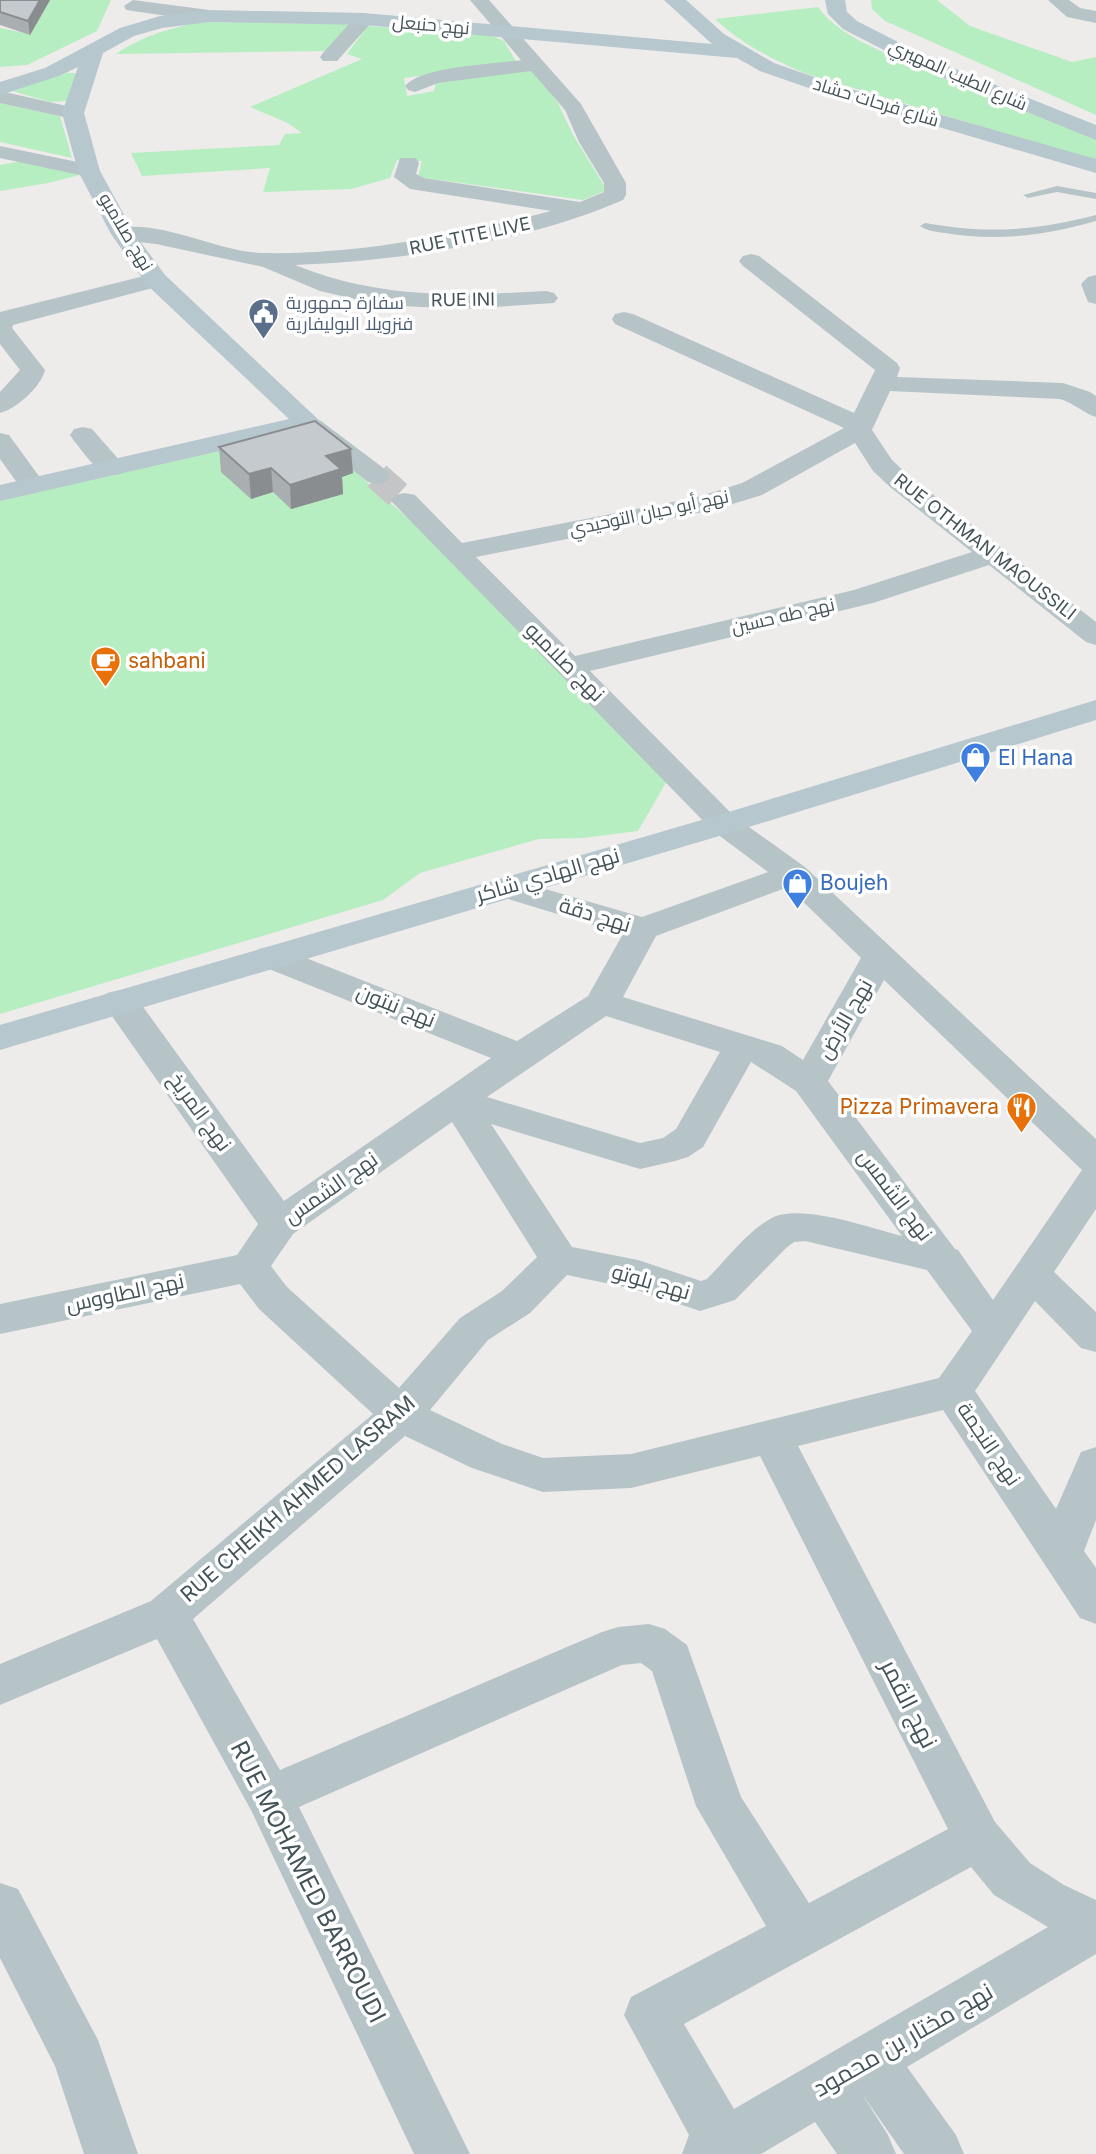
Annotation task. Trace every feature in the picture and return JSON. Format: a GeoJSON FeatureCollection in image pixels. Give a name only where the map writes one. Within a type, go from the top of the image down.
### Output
{"type":"FeatureCollection","features":[{"type":"Feature","properties":{"kind":"street","name":"RUE TITE LIVE"},"geometry":{"type":"LineString","coordinates":[[123,234],[156,237],[259,260],[358,256],[403,251],[480,236],[583,209],[615,195],[615,183],[590,142],[574,108],[479,0]]}},
{"type":"Feature","properties":{"kind":"street","name":"شارع فرحات حشاد"},"geometry":{"type":"LineString","coordinates":[[674,0],[736,52],[767,67],[830,89],[1096,166]]}},
{"type":"Feature","properties":{"kind":"street","name":"شارع الطيب المهيري"},"geometry":{"type":"LineString","coordinates":[[835,0],[838,14],[850,25],[914,58],[1096,133]]}},
{"type":"Feature","properties":{"kind":"street"},"geometry":{"type":"LineString","coordinates":[[1057,0],[1074,13],[1096,18]]}},
{"type":"Feature","properties":{"kind":"street"},"geometry":{"type":"LineString","coordinates":[[0,89],[63,66],[127,32],[134,3],[209,16]]}},
{"type":"Feature","properties":{"kind":"street","name":"نهج حنبعل"},"geometry":{"type":"LineString","coordinates":[[127,32],[160,22],[209,16],[364,19],[736,52]]}},
{"type":"Feature","properties":{"kind":"street"},"geometry":{"type":"LineString","coordinates":[[330,57],[364,19]]}},
{"type":"Feature","properties":{"kind":"street"},"geometry":{"type":"LineString","coordinates":[[0,97],[73,113],[93,48]]}},
{"type":"Feature","properties":{"kind":"street"},"geometry":{"type":"LineString","coordinates":[[415,86],[433,78],[537,64]]}},
{"type":"Feature","properties":{"kind":"street"},"geometry":{"type":"LineString","coordinates":[[0,73],[33,79]]}},
{"type":"Feature","properties":{"kind":"street","name":"نهج صلامبو"},"geometry":{"type":"LineString","coordinates":[[73,113],[89,172],[123,234],[156,280],[309,423],[377,476]]}},
{"type":"Feature","properties":{"kind":"street"},"geometry":{"type":"LineString","coordinates":[[4,155],[89,172]]}},
{"type":"Feature","properties":{"kind":"street"},"geometry":{"type":"LineString","coordinates":[[408,163],[405,177],[418,184],[583,209]]}},
{"type":"Feature","properties":{"kind":"street","name":"RUE INI"},"geometry":{"type":"LineString","coordinates":[[259,260],[329,287],[388,298],[450,303],[546,298]]}},
{"type":"Feature","properties":{"kind":"street"},"geometry":{"type":"LineString","coordinates":[[751,261],[885,365],[888,371],[859,430]]}},
{"type":"Feature","properties":{"kind":"street"},"geometry":{"type":"LineString","coordinates":[[0,405],[31,377],[33,370],[0,328],[2,321],[11,316],[156,280]]}},
{"type":"Feature","properties":{"kind":"street","name":"RUE OTHMAN MAOUSSILI"},"geometry":{"type":"LineString","coordinates":[[624,319],[852,421],[859,426],[882,464],[899,481],[1096,636]]}},
{"type":"Feature","properties":{"kind":"street"},"geometry":{"type":"LineString","coordinates":[[882,383],[1063,391],[1081,397],[1096,409]]}},
{"type":"Feature","properties":{"kind":"street"},"geometry":{"type":"LineString","coordinates":[[0,493],[309,423]]}},
{"type":"Feature","properties":{"kind":"street","name":"نهج أبو حيان التوحيدي"},"geometry":{"type":"LineString","coordinates":[[456,552],[703,504],[735,495],[773,478],[859,430]]}},
{"type":"Feature","properties":{"kind":"street"},"geometry":{"type":"LineString","coordinates":[[83,435],[112,468]]}},
{"type":"Feature","properties":{"kind":"street"},"geometry":{"type":"LineString","coordinates":[[0,441],[32,485]]}},
{"type":"Feature","properties":{"kind":"street","name":"نهج صلامبو"},"geometry":{"type":"LineString","coordinates":[[405,501],[724,824],[793,874],[1096,1161]]}},
{"type":"Feature","properties":{"kind":"street","name":"نهج طه حسين"},"geometry":{"type":"LineString","coordinates":[[568,667],[863,597],[995,554]]}},
{"type":"Feature","properties":{"kind":"street","name":"نهج الهادي شاكر"},"geometry":{"type":"LineString","coordinates":[[0,1038],[724,824],[1096,710]]}},
{"type":"Feature","properties":{"kind":"street"},"geometry":{"type":"LineString","coordinates":[[602,1003],[643,929],[793,874]]}},
{"type":"Feature","properties":{"kind":"street","name":"نهج دقة"},"geometry":{"type":"LineString","coordinates":[[507,888],[643,929]]}},
{"type":"Feature","properties":{"kind":"street","name":"نهج الأرض"},"geometry":{"type":"LineString","coordinates":[[809,1082],[880,956]]}},
{"type":"Feature","properties":{"kind":"street","name":"نهج نبتون"},"geometry":{"type":"LineString","coordinates":[[271,957],[520,1056]]}},
{"type":"Feature","properties":{"kind":"street","name":"نهج المريخ"},"geometry":{"type":"LineString","coordinates":[[120,1001],[279,1224]]}},
{"type":"Feature","properties":{"kind":"street","name":"نهج الشمس"},"geometry":{"type":"LineString","coordinates":[[250,1267],[279,1224],[520,1056],[602,1003],[769,1055],[809,1082],[994,1331]]}},
{"type":"Feature","properties":{"kind":"street"},"geometry":{"type":"LineString","coordinates":[[457,1101],[640,1156],[675,1148],[690,1138],[741,1046]]}},
{"type":"Feature","properties":{"kind":"street"},"geometry":{"type":"LineString","coordinates":[[457,1101],[559,1259]]}},
{"type":"Feature","properties":{"kind":"street","name":"نهج النجمة"},"geometry":{"type":"LineString","coordinates":[[1096,1180],[953,1391],[1096,1605]]}},
{"type":"Feature","properties":{"kind":"street","name":"نهج بلوتو"},"geometry":{"type":"LineString","coordinates":[[559,1259],[638,1276],[700,1296],[721,1290],[785,1228],[805,1227],[944,1261]]}},
{"type":"Feature","properties":{"kind":"street","name":"RUE CHEIKH AHMED LASRAM"},"geometry":{"type":"LineString","coordinates":[[0,1685],[167,1614],[401,1415],[474,1329],[516,1302],[559,1259]]}},
{"type":"Feature","properties":{"kind":"street"},"geometry":{"type":"LineString","coordinates":[[250,1267],[273,1298],[401,1415],[487,1456],[543,1475],[631,1471],[953,1391]]}},
{"type":"Feature","properties":{"kind":"street","name":"نهج الطاووس"},"geometry":{"type":"LineString","coordinates":[[0,1319],[250,1267]]}},
{"type":"Feature","properties":{"kind":"street"},"geometry":{"type":"LineString","coordinates":[[1031,1273],[1096,1338]]}},
{"type":"Feature","properties":{"kind":"street","name":"نهج القمر"},"geometry":{"type":"LineString","coordinates":[[772,1438],[978,1838],[1012,1879],[1046,1901],[1096,1926]]}},
{"type":"Feature","properties":{"kind":"street"},"geometry":{"type":"LineString","coordinates":[[1061,1553],[1096,1465]]}},
{"type":"Feature","properties":{"kind":"street","name":"RUE MOHAMED BARROUDI"},"geometry":{"type":"LineString","coordinates":[[167,1614],[269,1797],[443,2154]]}},
{"type":"Feature","properties":{"kind":"street"},"geometry":{"type":"LineString","coordinates":[[269,1797],[618,1646],[649,1643],[671,1658],[720,1806],[800,1935]]}},
{"type":"Feature","properties":{"kind":"street"},"geometry":{"type":"LineString","coordinates":[[717,2149],[650,2015],[978,1838]]}},
{"type":"Feature","properties":{"kind":"street"},"geometry":{"type":"LineString","coordinates":[[0,1906],[79,2058],[111,2154]]}},
{"type":"Feature","properties":{"kind":"street","name":"نهج مختار بن محمود"},"geometry":{"type":"LineString","coordinates":[[717,2149],[1096,1926]]}},
{"type":"Feature","properties":{"kind":"street"},"geometry":{"type":"LineString","coordinates":[[870,2060],[937,2154]]}},
{"type":"Feature","properties":{"kind":"street"},"geometry":{"type":"LineString","coordinates":[[823,2087],[869,2154]]}},
{"type":"Feature","properties":{"kind":"lane"},"geometry":{"type":"LineString","coordinates":[[1028,195],[1057,189],[1096,195]]}},
{"type":"Feature","properties":{"kind":"lane"},"geometry":{"type":"LineString","coordinates":[[925,226],[970,235],[1022,236],[1096,218]]}},
{"type":"Feature","properties":{"kind":"green space"},"geometry":{"type":"Polygon","coordinates":[[[50,0],[111,0],[97,31],[27,65],[0,67],[0,28],[30,34],[50,0]]]}},
{"type":"Feature","properties":{"kind":"green space"},"geometry":{"type":"Polygon","coordinates":[[[871,0],[937,0],[970,26],[1072,62],[1096,57],[1096,115],[885,21],[872,9],[871,0]]]}},
{"type":"Feature","properties":{"kind":"green space"},"geometry":{"type":"Polygon","coordinates":[[[818,7],[837,27],[874,48],[958,85],[1096,139],[1096,161],[807,74],[758,51],[715,19],[818,7]]]}},
{"type":"Feature","properties":{"kind":"green space"},"geometry":{"type":"Polygon","coordinates":[[[199,22],[350,24],[327,51],[116,54],[156,34],[199,22]]]}},
{"type":"Feature","properties":{"kind":"green space"},"geometry":{"type":"Polygon","coordinates":[[[368,26],[493,36],[504,41],[517,63],[404,78],[407,96],[434,91],[436,81],[531,68],[558,103],[573,135],[607,190],[583,200],[418,177],[422,161],[397,160],[390,178],[351,189],[263,192],[270,168],[142,176],[131,153],[279,145],[285,134],[302,133],[288,123],[250,107],[362,59],[347,54],[368,26]]]}},
{"type":"Feature","properties":{"kind":"green space"},"geometry":{"type":"Polygon","coordinates":[[[67,73],[78,73],[68,101],[50,102],[12,91],[67,73]]]}},
{"type":"Feature","properties":{"kind":"green space"},"geometry":{"type":"Polygon","coordinates":[[[0,103],[60,116],[72,158],[0,142],[0,103]]]}},
{"type":"Feature","properties":{"kind":"green space"},"geometry":{"type":"Polygon","coordinates":[[[23,161],[84,174],[0,191],[0,165],[23,161]]]}},
{"type":"Feature","properties":{"kind":"green space"},"geometry":{"type":"Polygon","coordinates":[[[306,428],[447,553],[667,781],[638,831],[583,838],[539,839],[420,873],[383,900],[0,1014],[0,497],[306,428]]]}},
{"type":"Feature","properties":{"kind":"building"},"geometry":{"type":"Polygon","coordinates":[[[0,0],[40,0],[28,21],[0,12],[0,0]]]}},
{"type":"Feature","properties":{"kind":"building"},"geometry":{"type":"Polygon","coordinates":[[[315,421],[351,449],[326,456],[341,469],[290,485],[271,468],[249,474],[219,447],[315,421]]]}},
{"type":"Feature","properties":{"kind":"tunnel"},"geometry":{"type":"LineString","coordinates":[[377,476],[405,501]]}},
{"type":"Feature","properties":{"kind":"place","name":"سفارة جمهورية فنزويلا البوليفارية"},"geometry":{"type":"Point","coordinates":[263,340]}},
{"type":"Feature","properties":{"kind":"place","name":"sahbani"},"geometry":{"type":"Point","coordinates":[105,688]}},
{"type":"Feature","properties":{"kind":"place","name":"El Hana"},"geometry":{"type":"Point","coordinates":[975,785]}},
{"type":"Feature","properties":{"kind":"place","name":"Boujeh"},"geometry":{"type":"Point","coordinates":[797,910]}},
{"type":"Feature","properties":{"kind":"place","name":"Pizza Primavera"},"geometry":{"type":"Point","coordinates":[1022,1134]}}]}
